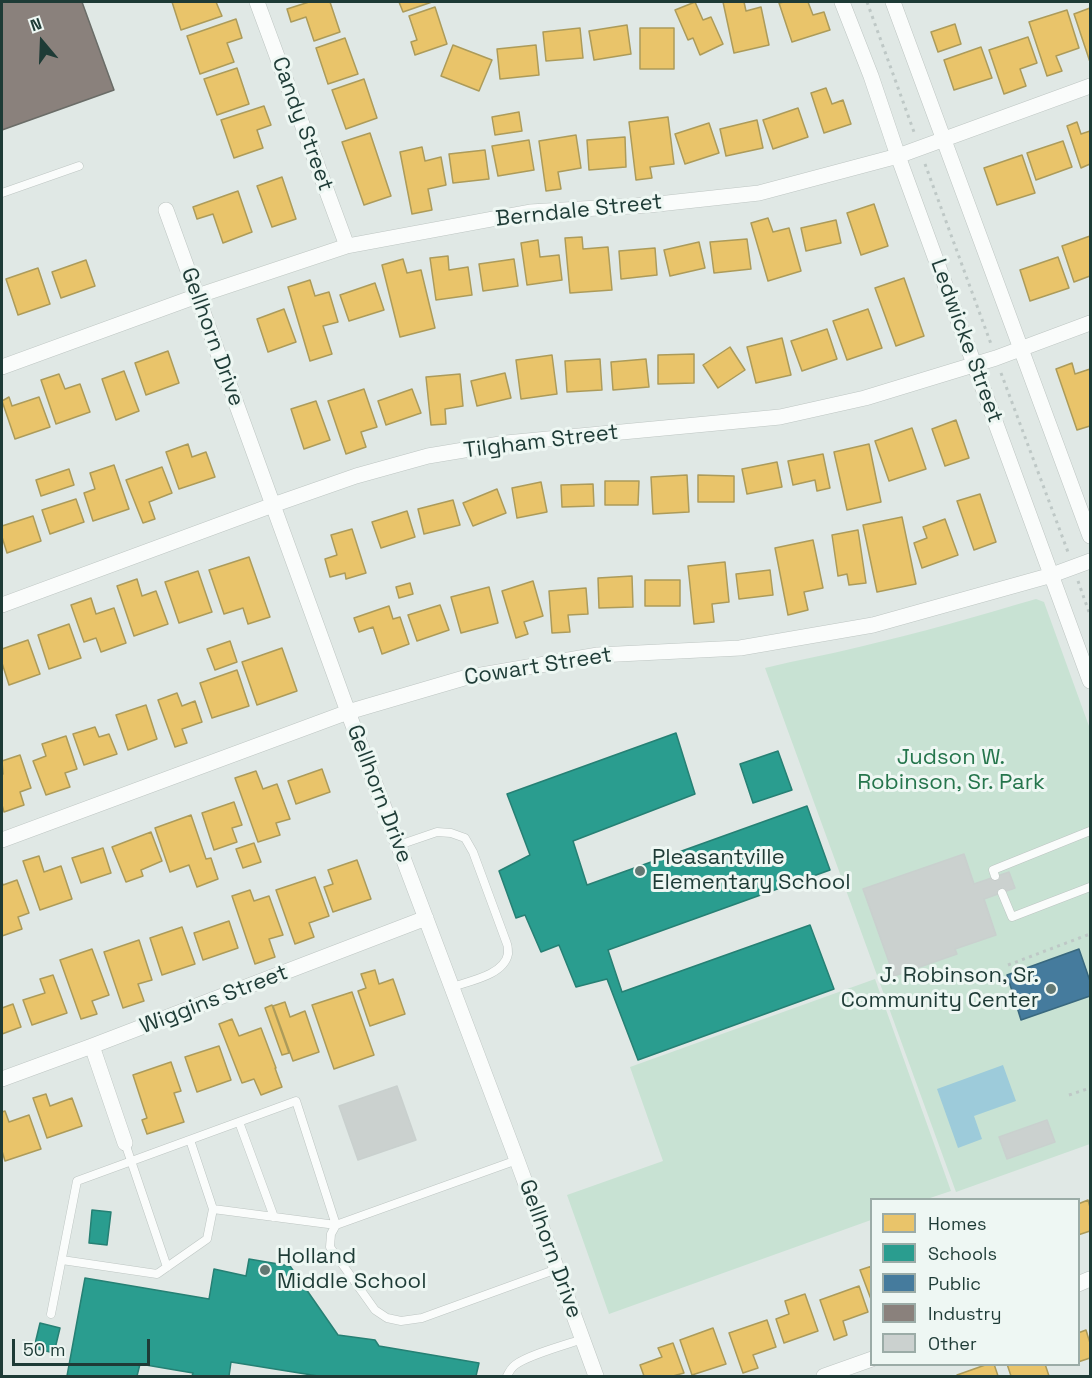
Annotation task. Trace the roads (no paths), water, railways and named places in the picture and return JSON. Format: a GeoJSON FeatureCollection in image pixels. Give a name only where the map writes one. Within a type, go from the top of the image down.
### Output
{"type":"FeatureCollection","features":[{"type":"Feature","properties":{"kind":"street","name":"Candy Street"},"geometry":{"type":"LineString","coordinates":[[257,2],[347,246]]}},
{"type":"Feature","properties":{"kind":"street","name":"Ledwicke Street"},"geometry":{"type":"LineString","coordinates":[[842,2],[871,76],[898,156],[1090,681]]}},
{"type":"Feature","properties":{"kind":"street"},"geometry":{"type":"LineString","coordinates":[[893,2],[1090,536]]}},
{"type":"Feature","properties":{"kind":"street","name":"Berndale Street"},"geometry":{"type":"LineString","coordinates":[[2,367],[197,296],[347,246],[530,212],[649,204],[759,193],[898,156],[1090,86]]}},
{"type":"Feature","properties":{"kind":"street","name":"Gellhorn Drive"},"geometry":{"type":"LineString","coordinates":[[166,210],[348,712],[517,1160],[596,1377]]}},
{"type":"Feature","properties":{"kind":"street","name":"Tilgham Street"},"geometry":{"type":"LineString","coordinates":[[2,605],[273,505],[356,476],[428,456],[506,442],[780,417],[865,398],[996,357],[1090,323]]}},
{"type":"Feature","properties":{"kind":"street","name":"Cowart Street"},"geometry":{"type":"LineString","coordinates":[[2,840],[348,712],[464,678],[598,655],[740,648],[873,625],[1052,575],[1090,561]]}},
{"type":"Feature","properties":{"kind":"street","name":"Wiggins Street"},"geometry":{"type":"LineString","coordinates":[[2,1079],[426,918]]}},
{"type":"Feature","properties":{"kind":"street"},"geometry":{"type":"LineString","coordinates":[[92,1046],[126,1143]]}},
{"type":"Feature","properties":{"kind":"street"},"geometry":{"type":"LineString","coordinates":[[824,1377],[870,1360]]}},
{"type":"Feature","properties":{"kind":"lane"},"geometry":{"type":"LineString","coordinates":[[2,193],[79,166]]}},
{"type":"Feature","properties":{"kind":"lane"},"geometry":{"type":"LineString","coordinates":[[399,845],[437,832],[451,833],[465,838],[473,852],[507,944],[508,954],[503,966],[489,975],[452,987]]}},
{"type":"Feature","properties":{"kind":"lane"},"geometry":{"type":"LineString","coordinates":[[995,876],[993,870],[1090,833]]}},
{"type":"Feature","properties":{"kind":"lane"},"geometry":{"type":"LineString","coordinates":[[1002,893],[1012,918],[1090,887]]}},
{"type":"Feature","properties":{"kind":"lane"},"geometry":{"type":"LineString","coordinates":[[51,1314],[76,1181],[296,1101],[336,1225],[331,1234],[330,1247],[375,1310],[387,1318],[401,1321],[422,1318],[557,1269]]}},
{"type":"Feature","properties":{"kind":"lane"},"geometry":{"type":"LineString","coordinates":[[239,1122],[274,1217]]}},
{"type":"Feature","properties":{"kind":"lane"},"geometry":{"type":"LineString","coordinates":[[62,1260],[157,1274],[207,1239],[213,1209],[190,1140]]}},
{"type":"Feature","properties":{"kind":"lane"},"geometry":{"type":"LineString","coordinates":[[126,1143],[167,1267]]}},
{"type":"Feature","properties":{"kind":"lane"},"geometry":{"type":"LineString","coordinates":[[213,1209],[336,1225],[517,1160]]}},
{"type":"Feature","properties":{"kind":"lane"},"geometry":{"type":"LineString","coordinates":[[507,1377],[516,1364],[583,1339]]}},
{"type":"Feature","properties":{"kind":"water"},"geometry":{"type":"Polygon","coordinates":[[[1003,1065],[1016,1101],[974,1116],[982,1139],[958,1148],[937,1089],[1003,1065]]]}},
{"type":"Feature","properties":{"kind":"place","name":"Pleasantville Elementary School"},"geometry":{"type":"Point","coordinates":[640,871]}},
{"type":"Feature","properties":{"kind":"place","name":"J. Robinson, Sr. Community Center"},"geometry":{"type":"Point","coordinates":[1051,989]}},
{"type":"Feature","properties":{"kind":"place","name":"Holland Middle School"},"geometry":{"type":"Point","coordinates":[265,1270]}},
{"type":"Feature","properties":{"kind":"park label","name":"Judson W. Robinson, Sr. Park"},"geometry":{"type":"Point","coordinates":[951,770]}}]}
